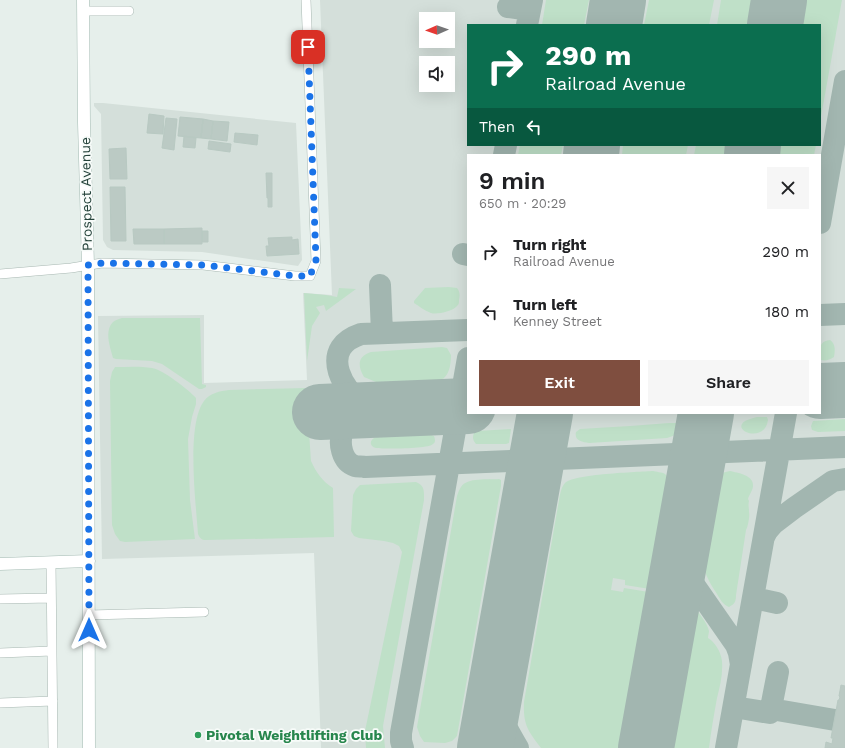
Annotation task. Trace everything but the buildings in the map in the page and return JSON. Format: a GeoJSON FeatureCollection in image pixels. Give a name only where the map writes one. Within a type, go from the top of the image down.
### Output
{"type":"FeatureCollection","features":[{"type":"Feature","properties":{"kind":"main road","name":"Prospect Avenue"},"geometry":{"type":"LineString","coordinates":[[83,6],[84,123],[88,265],[89,748]]}},
{"type":"Feature","properties":{"kind":"main road"},"geometry":{"type":"LineString","coordinates":[[0,564],[89,561]]}},
{"type":"Feature","properties":{"kind":"street"},"geometry":{"type":"LineString","coordinates":[[0,274],[71,268],[102,263],[203,265],[295,276],[310,276],[316,260],[306,0]]}},
{"type":"Feature","properties":{"kind":"street"},"geometry":{"type":"LineString","coordinates":[[83,6],[129,11]]}},
{"type":"Feature","properties":{"kind":"street"},"geometry":{"type":"LineString","coordinates":[[51,562],[53,748]]}},
{"type":"Feature","properties":{"kind":"street"},"geometry":{"type":"LineString","coordinates":[[0,600],[51,598]]}},
{"type":"Feature","properties":{"kind":"street"},"geometry":{"type":"LineString","coordinates":[[89,615],[204,612]]}},
{"type":"Feature","properties":{"kind":"street"},"geometry":{"type":"LineString","coordinates":[[0,653],[52,652]]}},
{"type":"Feature","properties":{"kind":"street"},"geometry":{"type":"LineString","coordinates":[[0,703],[53,701]]}},
{"type":"Feature","properties":{"kind":"shaded area"},"geometry":{"type":"Polygon","coordinates":[[[320,0],[845,0],[845,748],[321,748],[314,553],[102,559],[98,316],[204,315],[204,383],[307,380],[303,293],[332,295],[320,0]]]}},
{"type":"Feature","properties":{"kind":"shaded area"},"geometry":{"type":"Polygon","coordinates":[[[94,103],[296,123],[302,260],[298,266],[202,252],[113,250],[107,247],[103,240],[101,114],[94,106],[94,103]]]}},
{"type":"Feature","properties":{"kind":"green space"},"geometry":{"type":"Polygon","coordinates":[[[546,0],[589,0],[584,24],[542,24],[546,0]]]}},
{"type":"Feature","properties":{"kind":"green space"},"geometry":{"type":"Polygon","coordinates":[[[649,0],[714,0],[709,24],[644,24],[649,0]]]}},
{"type":"Feature","properties":{"kind":"green space"},"geometry":{"type":"Polygon","coordinates":[[[721,0],[760,0],[756,24],[717,24],[721,0]]]}},
{"type":"Feature","properties":{"kind":"green space"},"geometry":{"type":"Polygon","coordinates":[[[798,0],[842,0],[821,116],[821,24],[794,24],[798,0]]]}},
{"type":"Feature","properties":{"kind":"green space"},"geometry":{"type":"Polygon","coordinates":[[[520,146],[563,146],[561,154],[518,154],[520,146]]]}},
{"type":"Feature","properties":{"kind":"green space"},"geometry":{"type":"Polygon","coordinates":[[[623,146],[688,146],[686,154],[622,154],[623,146]]]}},
{"type":"Feature","properties":{"kind":"green space"},"geometry":{"type":"Polygon","coordinates":[[[696,146],[735,146],[733,154],[694,154],[696,146]]]}},
{"type":"Feature","properties":{"kind":"green space"},"geometry":{"type":"Polygon","coordinates":[[[773,146],[816,146],[814,154],[771,154],[773,146]]]}},
{"type":"Feature","properties":{"kind":"green space"},"geometry":{"type":"Polygon","coordinates":[[[339,288],[356,289],[326,311],[324,305],[316,307],[320,313],[312,326],[307,361],[304,293],[337,297],[339,288]]]}},
{"type":"Feature","properties":{"kind":"green space"},"geometry":{"type":"Polygon","coordinates":[[[425,288],[457,288],[460,297],[459,304],[449,311],[431,313],[414,303],[425,288]]]}},
{"type":"Feature","properties":{"kind":"green space"},"geometry":{"type":"Polygon","coordinates":[[[122,318],[200,318],[202,384],[206,385],[206,387],[199,389],[162,364],[152,361],[113,358],[108,334],[110,326],[113,322],[122,318]]]}},
{"type":"Feature","properties":{"kind":"green space"},"geometry":{"type":"Polygon","coordinates":[[[830,340],[834,346],[834,357],[828,360],[821,360],[821,344],[830,340]]]}},
{"type":"Feature","properties":{"kind":"green space"},"geometry":{"type":"Polygon","coordinates":[[[442,347],[447,348],[451,355],[451,361],[448,373],[439,381],[376,382],[364,377],[360,369],[361,359],[363,356],[371,352],[442,347]]]}},
{"type":"Feature","properties":{"kind":"green space"},"geometry":{"type":"Polygon","coordinates":[[[115,367],[143,367],[156,369],[175,380],[196,398],[188,439],[190,500],[195,539],[125,542],[120,541],[115,534],[112,525],[110,381],[115,367]]]}},
{"type":"Feature","properties":{"kind":"green space"},"geometry":{"type":"Polygon","coordinates":[[[306,388],[311,461],[320,476],[333,488],[334,537],[206,540],[200,538],[198,534],[194,485],[194,446],[198,412],[206,398],[212,394],[226,390],[306,388]]]}},
{"type":"Feature","properties":{"kind":"green space"},"geometry":{"type":"Polygon","coordinates":[[[757,417],[767,417],[768,420],[766,427],[761,432],[755,434],[750,433],[742,428],[745,421],[757,417]]]}},
{"type":"Feature","properties":{"kind":"green space"},"geometry":{"type":"Polygon","coordinates":[[[845,419],[845,431],[818,432],[812,430],[811,426],[813,421],[845,419]]]}},
{"type":"Feature","properties":{"kind":"green space"},"geometry":{"type":"Polygon","coordinates":[[[677,423],[681,425],[681,428],[674,436],[667,438],[589,443],[579,440],[576,437],[576,432],[580,429],[677,423]]]}},
{"type":"Feature","properties":{"kind":"green space"},"geometry":{"type":"Polygon","coordinates":[[[511,429],[509,443],[506,444],[476,444],[473,439],[474,433],[478,431],[511,429]]]}},
{"type":"Feature","properties":{"kind":"green space"},"geometry":{"type":"Polygon","coordinates":[[[428,434],[434,436],[435,439],[433,444],[430,446],[416,448],[376,448],[371,444],[371,441],[376,437],[428,434]]]}},
{"type":"Feature","properties":{"kind":"green space"},"geometry":{"type":"Polygon","coordinates":[[[653,471],[665,474],[669,481],[670,494],[667,529],[656,590],[625,585],[625,580],[613,578],[611,590],[623,592],[624,588],[655,593],[627,748],[541,748],[527,727],[524,716],[524,702],[562,489],[565,483],[580,477],[653,471]]]}},
{"type":"Feature","properties":{"kind":"green space"},"geometry":{"type":"Polygon","coordinates":[[[730,471],[748,477],[753,482],[753,486],[748,499],[749,518],[736,599],[735,602],[729,607],[722,602],[709,581],[705,572],[702,551],[713,486],[719,475],[730,471]]]}},
{"type":"Feature","properties":{"kind":"green space"},"geometry":{"type":"Polygon","coordinates":[[[473,480],[501,480],[501,486],[457,736],[452,741],[445,743],[424,742],[417,727],[457,496],[461,487],[468,482],[473,480]]]}},
{"type":"Feature","properties":{"kind":"green space"},"geometry":{"type":"Polygon","coordinates":[[[416,482],[424,491],[424,500],[383,726],[385,748],[366,748],[365,731],[402,552],[399,546],[393,543],[354,536],[351,531],[353,495],[360,485],[416,482]]]}},
{"type":"Feature","properties":{"kind":"green space"},"geometry":{"type":"Polygon","coordinates":[[[692,606],[694,606],[705,622],[709,631],[708,638],[719,651],[722,661],[721,680],[709,748],[667,748],[684,640],[692,606]]]}},
{"type":"Feature","properties":{"kind":"taxiway"},"geometry":{"type":"LineString","coordinates":[[527,24],[532,0]]}},
{"type":"Feature","properties":{"kind":"taxiway"},"geometry":{"type":"LineString","coordinates":[[508,7],[530,10]]}},
{"type":"Feature","properties":{"kind":"taxiway"},"geometry":{"type":"LineString","coordinates":[[821,217],[845,81]]}},
{"type":"Feature","properties":{"kind":"taxiway"},"geometry":{"type":"LineString","coordinates":[[504,154],[506,146]]}},
{"type":"Feature","properties":{"kind":"taxiway"},"geometry":{"type":"LineString","coordinates":[[463,254],[467,255]]}},
{"type":"Feature","properties":{"kind":"taxiway"},"geometry":{"type":"LineString","coordinates":[[380,285],[382,333]]}},
{"type":"Feature","properties":{"kind":"taxiway"},"geometry":{"type":"LineString","coordinates":[[821,315],[845,314]]}},
{"type":"Feature","properties":{"kind":"taxiway"},"geometry":{"type":"LineString","coordinates":[[383,409],[355,396],[344,383],[337,365],[337,358],[345,343],[361,334],[467,330]]}},
{"type":"Feature","properties":{"kind":"taxiway"},"geometry":{"type":"LineString","coordinates":[[403,748],[401,733],[467,364]]}},
{"type":"Feature","properties":{"kind":"taxiway"},"geometry":{"type":"LineString","coordinates":[[383,409],[358,417],[343,431],[341,441],[342,452],[347,461],[351,464],[365,467],[845,447]]}},
{"type":"Feature","properties":{"kind":"taxiway"},"geometry":{"type":"LineString","coordinates":[[726,748],[786,414]]}},
{"type":"Feature","properties":{"kind":"taxiway"},"geometry":{"type":"LineString","coordinates":[[700,458],[683,553],[684,565],[688,576],[736,645],[741,665]]}},
{"type":"Feature","properties":{"kind":"taxiway"},"geometry":{"type":"LineString","coordinates":[[764,537],[773,524],[794,508],[833,481],[845,479]]}},
{"type":"Feature","properties":{"kind":"taxiway"},"geometry":{"type":"LineString","coordinates":[[754,598],[777,603]]}},
{"type":"Feature","properties":{"kind":"taxiway"},"geometry":{"type":"LineString","coordinates":[[511,612],[497,697],[499,711],[518,748]]}},
{"type":"Feature","properties":{"kind":"taxiway"},"geometry":{"type":"LineString","coordinates":[[734,707],[770,713],[778,672]]}},
{"type":"Feature","properties":{"kind":"taxiway"},"geometry":{"type":"LineString","coordinates":[[479,748],[487,729],[493,696]]}},
{"type":"Feature","properties":{"kind":"taxiway"},"geometry":{"type":"LineString","coordinates":[[771,709],[835,720]]}},
{"type":"Feature","properties":{"kind":"runway"},"geometry":{"type":"LineString","coordinates":[[614,24],[618,0]]}},
{"type":"Feature","properties":{"kind":"runway"},"geometry":{"type":"LineString","coordinates":[[775,24],[779,0]]}},
{"type":"Feature","properties":{"kind":"runway"},"geometry":{"type":"LineString","coordinates":[[591,154],[592,146]]}},
{"type":"Feature","properties":{"kind":"runway"},"geometry":{"type":"LineString","coordinates":[[752,154],[753,146]]}},
{"type":"Feature","properties":{"kind":"runway"},"geometry":{"type":"LineString","coordinates":[[821,391],[845,390]]}},
{"type":"Feature","properties":{"kind":"runway"},"geometry":{"type":"LineString","coordinates":[[320,412],[467,406]]}},
{"type":"Feature","properties":{"kind":"runway"},"geometry":{"type":"LineString","coordinates":[[485,748],[545,414]]}},
{"type":"Feature","properties":{"kind":"runway"},"geometry":{"type":"LineString","coordinates":[[646,748],[706,414]]}},
{"type":"Feature","properties":{"kind":"place","name":"Pivotal Weightlifting Club"},"geometry":{"type":"Point","coordinates":[198,735]}},
{"type":"Feature","properties":{"kind":"route"},"geometry":{"type":"LineString","coordinates":[[89,630],[88,265],[102,263],[203,265],[295,276],[310,276],[316,260],[308,47]]}}]}
